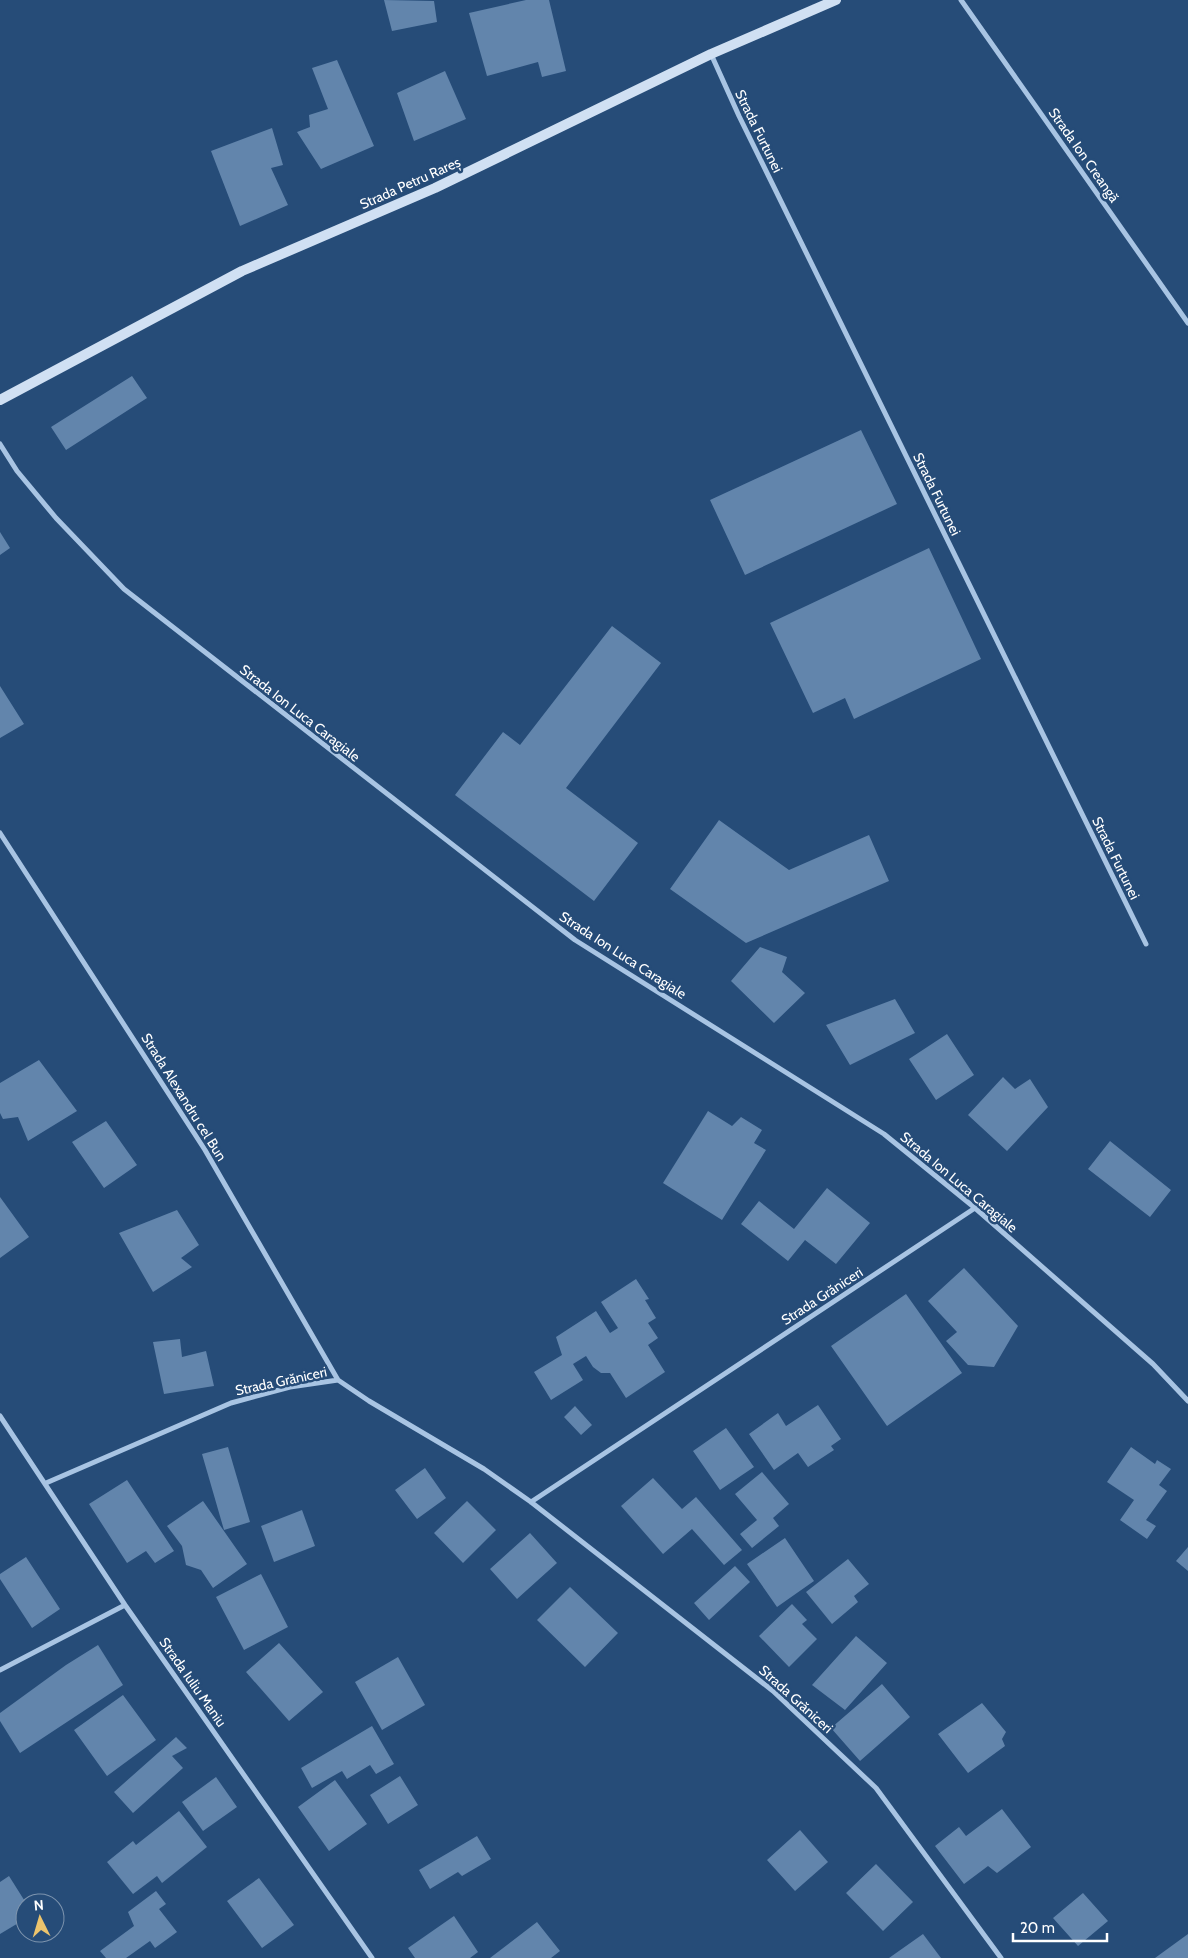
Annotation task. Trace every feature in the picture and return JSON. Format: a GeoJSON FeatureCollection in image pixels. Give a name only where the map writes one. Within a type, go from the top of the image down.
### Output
{"type":"FeatureCollection","features":[{"type":"Feature","properties":{"kind":"main road","name":"Strada Petru Rareș"},"geometry":{"type":"LineString","coordinates":[[0,400],[242,271],[435,188],[711,54],[836,0]]}},
{"type":"Feature","properties":{"kind":"street","name":"Strada Ion Creangă"},"geometry":{"type":"LineString","coordinates":[[961,0],[1188,323]]}},
{"type":"Feature","properties":{"kind":"street","name":"Strada Furtunei"},"geometry":{"type":"LineString","coordinates":[[711,54],[739,116],[1146,944]]}},
{"type":"Feature","properties":{"kind":"street","name":"Strada Ion Luca Caragiale"},"geometry":{"type":"LineString","coordinates":[[0,444],[17,471],[56,518],[124,589],[286,717],[575,940],[884,1134],[975,1208],[1153,1364],[1188,1401]]}},
{"type":"Feature","properties":{"kind":"street","name":"Strada Alexandru cel Bun"},"geometry":{"type":"LineString","coordinates":[[0,832],[205,1150],[338,1380]]}},
{"type":"Feature","properties":{"kind":"street","name":"Strada Grăniceri"},"geometry":{"type":"LineString","coordinates":[[531,1502],[975,1208]]}},
{"type":"Feature","properties":{"kind":"street","name":"Strada Grăniceri"},"geometry":{"type":"LineString","coordinates":[[46,1483],[231,1403],[290,1387],[338,1380],[369,1401],[484,1469],[531,1502],[773,1691],[876,1788],[1001,1958]]}},
{"type":"Feature","properties":{"kind":"street","name":"Strada Iuliu Maniu"},"geometry":{"type":"LineString","coordinates":[[0,1416],[125,1605],[372,1958]]}},
{"type":"Feature","properties":{"kind":"street"},"geometry":{"type":"LineString","coordinates":[[0,1670],[125,1605]]}},
{"type":"Feature","properties":{"kind":"building"},"geometry":{"type":"Polygon","coordinates":[[[384,0],[434,1],[437,22],[392,31],[384,0]]]}},
{"type":"Feature","properties":{"kind":"building"},"geometry":{"type":"Polygon","coordinates":[[[526,0],[549,0],[566,71],[542,77],[538,62],[487,76],[469,13],[526,0]]]}},
{"type":"Feature","properties":{"kind":"building"},"geometry":{"type":"Polygon","coordinates":[[[337,60],[374,146],[321,169],[297,132],[310,127],[309,115],[328,109],[312,68],[337,60]]]}},
{"type":"Feature","properties":{"kind":"building"},"geometry":{"type":"Polygon","coordinates":[[[445,71],[466,119],[414,141],[397,93],[445,71]]]}},
{"type":"Feature","properties":{"kind":"building"},"geometry":{"type":"Polygon","coordinates":[[[272,128],[283,165],[271,168],[288,205],[240,226],[211,151],[272,128]]]}},
{"type":"Feature","properties":{"kind":"building"},"geometry":{"type":"Polygon","coordinates":[[[132,376],[147,398],[66,450],[51,427],[132,376]]]}},
{"type":"Feature","properties":{"kind":"building"},"geometry":{"type":"Polygon","coordinates":[[[861,430],[897,504],[745,575],[710,500],[861,430]]]}},
{"type":"Feature","properties":{"kind":"building"},"geometry":{"type":"Polygon","coordinates":[[[0,532],[10,548],[0,555],[0,532]]]}},
{"type":"Feature","properties":{"kind":"building"},"geometry":{"type":"Polygon","coordinates":[[[929,548],[981,659],[854,719],[845,698],[813,713],[770,623],[929,548]]]}},
{"type":"Feature","properties":{"kind":"building"},"geometry":{"type":"Polygon","coordinates":[[[612,626],[661,663],[566,788],[638,843],[594,901],[455,795],[503,732],[520,745],[612,626]]]}},
{"type":"Feature","properties":{"kind":"building"},"geometry":{"type":"Polygon","coordinates":[[[0,686],[24,724],[0,738],[0,686]]]}},
{"type":"Feature","properties":{"kind":"building"},"geometry":{"type":"Polygon","coordinates":[[[719,820],[789,870],[869,835],[889,881],[746,943],[670,889],[719,820]]]}},
{"type":"Feature","properties":{"kind":"building"},"geometry":{"type":"Polygon","coordinates":[[[760,947],[787,957],[782,972],[805,993],[774,1023],[731,981],[760,947]]]}},
{"type":"Feature","properties":{"kind":"building"},"geometry":{"type":"Polygon","coordinates":[[[895,999],[915,1033],[850,1065],[826,1025],[895,999]]]}},
{"type":"Feature","properties":{"kind":"building"},"geometry":{"type":"Polygon","coordinates":[[[947,1034],[974,1075],[936,1100],[909,1059],[947,1034]]]}},
{"type":"Feature","properties":{"kind":"building"},"geometry":{"type":"Polygon","coordinates":[[[39,1060],[77,1111],[28,1141],[18,1117],[3,1119],[0,1113],[0,1083],[39,1060]]]}},
{"type":"Feature","properties":{"kind":"building"},"geometry":{"type":"Polygon","coordinates":[[[1003,1077],[1015,1089],[1030,1079],[1048,1107],[1007,1151],[968,1115],[1003,1077]]]}},
{"type":"Feature","properties":{"kind":"building"},"geometry":{"type":"Polygon","coordinates":[[[708,1111],[732,1126],[741,1117],[762,1130],[754,1143],[766,1150],[722,1220],[663,1183],[708,1111]]]}},
{"type":"Feature","properties":{"kind":"building"},"geometry":{"type":"Polygon","coordinates":[[[106,1121],[137,1165],[104,1188],[72,1142],[106,1121]]]}},
{"type":"Feature","properties":{"kind":"building"},"geometry":{"type":"Polygon","coordinates":[[[1110,1141],[1171,1190],[1150,1217],[1088,1169],[1110,1141]]]}},
{"type":"Feature","properties":{"kind":"building"},"geometry":{"type":"Polygon","coordinates":[[[827,1188],[870,1223],[836,1264],[805,1240],[788,1261],[741,1224],[759,1201],[794,1229],[827,1188]]]}},
{"type":"Feature","properties":{"kind":"building"},"geometry":{"type":"Polygon","coordinates":[[[0,1197],[29,1237],[0,1258],[0,1197]]]}},
{"type":"Feature","properties":{"kind":"building"},"geometry":{"type":"Polygon","coordinates":[[[177,1210],[199,1245],[181,1258],[192,1267],[153,1292],[119,1233],[177,1210]]]}},
{"type":"Feature","properties":{"kind":"building"},"geometry":{"type":"Polygon","coordinates":[[[964,1268],[1018,1326],[994,1367],[968,1365],[946,1341],[957,1332],[928,1301],[964,1268]]]}},
{"type":"Feature","properties":{"kind":"building"},"geometry":{"type":"Polygon","coordinates":[[[636,1279],[649,1299],[645,1300],[656,1318],[648,1323],[658,1338],[648,1345],[665,1372],[626,1398],[610,1373],[601,1373],[593,1367],[586,1356],[573,1364],[583,1380],[551,1400],[534,1372],[562,1355],[556,1337],[596,1311],[610,1333],[618,1328],[601,1302],[636,1279]]]}},
{"type":"Feature","properties":{"kind":"building"},"geometry":{"type":"Polygon","coordinates":[[[906,1294],[962,1373],[887,1426],[831,1346],[906,1294]]]}},
{"type":"Feature","properties":{"kind":"building"},"geometry":{"type":"Polygon","coordinates":[[[180,1339],[182,1357],[206,1351],[214,1386],[164,1394],[153,1342],[180,1339]]]}},
{"type":"Feature","properties":{"kind":"building"},"geometry":{"type":"Polygon","coordinates":[[[818,1405],[841,1439],[831,1446],[834,1450],[808,1467],[798,1453],[774,1470],[749,1434],[778,1413],[786,1426],[818,1405]]]}},
{"type":"Feature","properties":{"kind":"building"},"geometry":{"type":"Polygon","coordinates":[[[575,1406],[592,1425],[581,1435],[564,1417],[575,1406]]]}},
{"type":"Feature","properties":{"kind":"building"},"geometry":{"type":"Polygon","coordinates":[[[726,1428],[754,1467],[720,1490],[693,1451],[726,1428]]]}},
{"type":"Feature","properties":{"kind":"building"},"geometry":{"type":"Polygon","coordinates":[[[228,1447],[250,1522],[224,1530],[202,1454],[228,1447]]]}},
{"type":"Feature","properties":{"kind":"building"},"geometry":{"type":"Polygon","coordinates":[[[1131,1447],[1155,1464],[1157,1460],[1171,1469],[1159,1485],[1167,1491],[1146,1520],[1156,1526],[1147,1539],[1120,1520],[1134,1500],[1107,1482],[1131,1447]]]}},
{"type":"Feature","properties":{"kind":"building"},"geometry":{"type":"Polygon","coordinates":[[[425,1468],[446,1498],[417,1519],[395,1490],[425,1468]]]}},
{"type":"Feature","properties":{"kind":"building"},"geometry":{"type":"Polygon","coordinates":[[[762,1472],[789,1504],[773,1518],[779,1526],[752,1548],[740,1534],[757,1520],[735,1494],[762,1472]]]}},
{"type":"Feature","properties":{"kind":"building"},"geometry":{"type":"Polygon","coordinates":[[[653,1478],[682,1509],[696,1497],[742,1550],[724,1565],[692,1529],[663,1554],[621,1506],[653,1478]]]}},
{"type":"Feature","properties":{"kind":"building"},"geometry":{"type":"Polygon","coordinates":[[[127,1480],[174,1551],[155,1563],[146,1551],[127,1563],[89,1504],[127,1480]]]}},
{"type":"Feature","properties":{"kind":"building"},"geometry":{"type":"Polygon","coordinates":[[[203,1501],[247,1564],[213,1588],[201,1570],[186,1565],[182,1546],[167,1526],[203,1501]]]}},
{"type":"Feature","properties":{"kind":"building"},"geometry":{"type":"Polygon","coordinates":[[[467,1501],[496,1530],[463,1563],[434,1533],[467,1501]]]}},
{"type":"Feature","properties":{"kind":"building"},"geometry":{"type":"Polygon","coordinates":[[[302,1510],[315,1546],[274,1562],[261,1526],[302,1510]]]}},
{"type":"Feature","properties":{"kind":"building"},"geometry":{"type":"Polygon","coordinates":[[[530,1533],[557,1563],[517,1599],[490,1569],[530,1533]]]}},
{"type":"Feature","properties":{"kind":"building"},"geometry":{"type":"Polygon","coordinates":[[[785,1538],[814,1581],[777,1607],[747,1564],[785,1538]]]}},
{"type":"Feature","properties":{"kind":"building"},"geometry":{"type":"Polygon","coordinates":[[[1188,1547],[1188,1571],[1176,1561],[1188,1547]]]}},
{"type":"Feature","properties":{"kind":"building"},"geometry":{"type":"Polygon","coordinates":[[[26,1557],[60,1609],[32,1628],[0,1579],[0,1574],[26,1557]]]}},
{"type":"Feature","properties":{"kind":"building"},"geometry":{"type":"Polygon","coordinates":[[[848,1559],[869,1584],[854,1596],[858,1602],[832,1624],[806,1592],[848,1559]]]}},
{"type":"Feature","properties":{"kind":"building"},"geometry":{"type":"Polygon","coordinates":[[[735,1566],[750,1582],[709,1620],[694,1603],[735,1566]]]}},
{"type":"Feature","properties":{"kind":"building"},"geometry":{"type":"Polygon","coordinates":[[[261,1574],[288,1627],[244,1650],[216,1597],[261,1574]]]}},
{"type":"Feature","properties":{"kind":"building"},"geometry":{"type":"Polygon","coordinates":[[[570,1587],[618,1633],[585,1667],[537,1620],[570,1587]]]}},
{"type":"Feature","properties":{"kind":"building"},"geometry":{"type":"Polygon","coordinates":[[[792,1604],[807,1620],[802,1624],[817,1639],[789,1667],[759,1636],[792,1604]]]}},
{"type":"Feature","properties":{"kind":"building"},"geometry":{"type":"Polygon","coordinates":[[[856,1636],[887,1663],[845,1710],[812,1685],[856,1636]]]}},
{"type":"Feature","properties":{"kind":"building"},"geometry":{"type":"Polygon","coordinates":[[[279,1643],[323,1692],[289,1721],[246,1672],[279,1643]]]}},
{"type":"Feature","properties":{"kind":"building"},"geometry":{"type":"Polygon","coordinates":[[[98,1645],[123,1685],[20,1753],[0,1721],[0,1713],[66,1665],[98,1645]]]}},
{"type":"Feature","properties":{"kind":"building"},"geometry":{"type":"Polygon","coordinates":[[[398,1657],[425,1705],[382,1730],[355,1682],[398,1657]]]}},
{"type":"Feature","properties":{"kind":"building"},"geometry":{"type":"Polygon","coordinates":[[[882,1684],[910,1717],[860,1761],[831,1728],[882,1684]]]}},
{"type":"Feature","properties":{"kind":"building"},"geometry":{"type":"Polygon","coordinates":[[[123,1695],[156,1740],[107,1776],[74,1730],[123,1695]]]}},
{"type":"Feature","properties":{"kind":"building"},"geometry":{"type":"Polygon","coordinates":[[[982,1703],[1006,1732],[1002,1739],[1005,1746],[968,1773],[938,1734],[982,1703]]]}},
{"type":"Feature","properties":{"kind":"building"},"geometry":{"type":"Polygon","coordinates":[[[372,1726],[394,1764],[376,1774],[370,1765],[347,1779],[342,1771],[312,1788],[301,1768],[372,1726]]]}},
{"type":"Feature","properties":{"kind":"building"},"geometry":{"type":"Polygon","coordinates":[[[176,1737],[187,1748],[172,1756],[183,1768],[133,1813],[114,1792],[176,1737]]]}},
{"type":"Feature","properties":{"kind":"building"},"geometry":{"type":"Polygon","coordinates":[[[400,1776],[418,1805],[388,1824],[370,1795],[400,1776]]]}},
{"type":"Feature","properties":{"kind":"building"},"geometry":{"type":"Polygon","coordinates":[[[216,1777],[237,1807],[203,1831],[182,1802],[216,1777]]]}},
{"type":"Feature","properties":{"kind":"building"},"geometry":{"type":"Polygon","coordinates":[[[335,1780],[367,1824],[329,1851],[298,1807],[335,1780]]]}},
{"type":"Feature","properties":{"kind":"building"},"geometry":{"type":"Polygon","coordinates":[[[1002,1809],[1031,1847],[997,1873],[988,1866],[964,1884],[935,1846],[959,1827],[966,1836],[1002,1809]]]}},
{"type":"Feature","properties":{"kind":"building"},"geometry":{"type":"Polygon","coordinates":[[[179,1811],[207,1847],[162,1883],[157,1876],[133,1894],[107,1862],[133,1841],[136,1845],[179,1811]]]}},
{"type":"Feature","properties":{"kind":"building"},"geometry":{"type":"Polygon","coordinates":[[[800,1830],[828,1862],[795,1891],[767,1860],[800,1830]]]}},
{"type":"Feature","properties":{"kind":"building"},"geometry":{"type":"Polygon","coordinates":[[[477,1836],[491,1859],[462,1876],[458,1872],[430,1889],[419,1870],[477,1836]]]}},
{"type":"Feature","properties":{"kind":"building"},"geometry":{"type":"Polygon","coordinates":[[[876,1864],[913,1902],[883,1931],[846,1893],[876,1864]]]}},
{"type":"Feature","properties":{"kind":"building"},"geometry":{"type":"Polygon","coordinates":[[[9,1876],[20,1893],[15,1893],[15,1925],[0,1934],[0,1882],[9,1876]]]}},
{"type":"Feature","properties":{"kind":"building"},"geometry":{"type":"Polygon","coordinates":[[[259,1878],[294,1925],[262,1948],[227,1901],[259,1878]]]}},
{"type":"Feature","properties":{"kind":"building"},"geometry":{"type":"Polygon","coordinates":[[[156,1891],[166,1904],[159,1909],[177,1932],[155,1948],[150,1941],[126,1958],[106,1958],[100,1951],[134,1926],[128,1912],[156,1891]]]}},
{"type":"Feature","properties":{"kind":"building"},"geometry":{"type":"Polygon","coordinates":[[[1083,1893],[1108,1921],[1078,1946],[1053,1918],[1083,1893]]]}},
{"type":"Feature","properties":{"kind":"building"},"geometry":{"type":"Polygon","coordinates":[[[454,1916],[478,1952],[470,1958],[415,1958],[408,1948],[454,1916]]]}},
{"type":"Feature","properties":{"kind":"building"},"geometry":{"type":"Polygon","coordinates":[[[537,1922],[560,1951],[551,1958],[490,1958],[537,1922]]]}},
{"type":"Feature","properties":{"kind":"building"},"geometry":{"type":"Polygon","coordinates":[[[923,1934],[941,1958],[889,1958],[923,1934]]]}},
{"type":"Feature","properties":{"kind":"building"},"geometry":{"type":"Polygon","coordinates":[[[1188,1934],[1188,1958],[1155,1958],[1188,1934]]]}}]}
